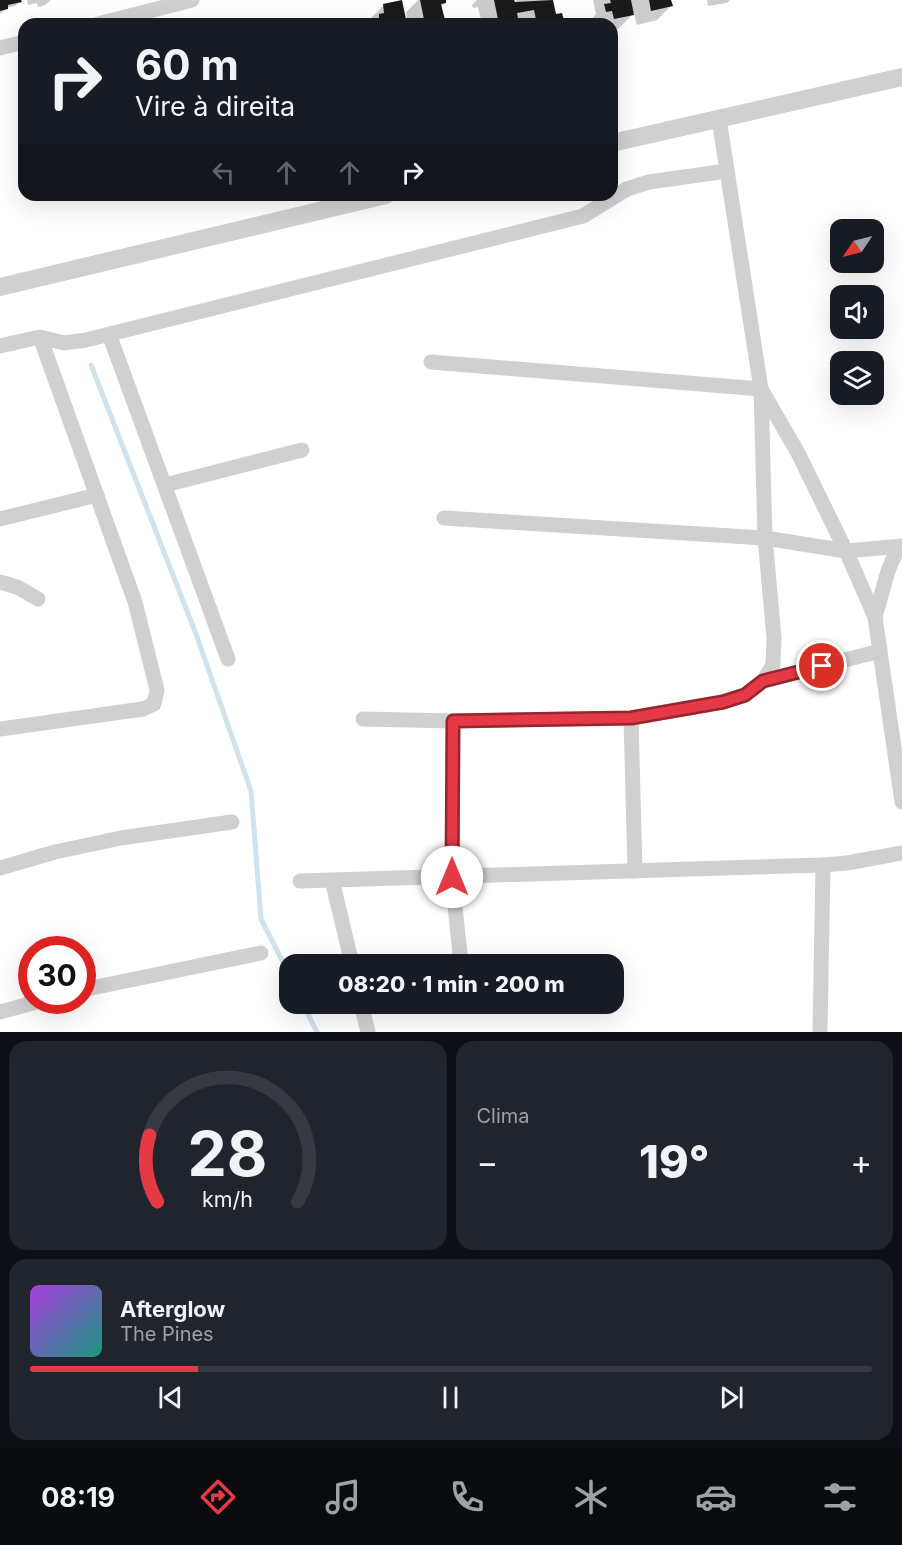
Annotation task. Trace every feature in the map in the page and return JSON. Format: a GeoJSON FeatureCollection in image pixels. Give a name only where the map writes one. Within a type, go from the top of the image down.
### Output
{"type":"FeatureCollection","features":[{"type":"Feature","properties":{"kind":"street"},"geometry":{"type":"LineString","coordinates":[[122,18],[192,0]]}},
{"type":"Feature","properties":{"kind":"street"},"geometry":{"type":"LineString","coordinates":[[0,48],[18,44]]}},
{"type":"Feature","properties":{"kind":"street"},"geometry":{"type":"LineString","coordinates":[[618,142],[902,76]]}},
{"type":"Feature","properties":{"kind":"street"},"geometry":{"type":"LineString","coordinates":[[363,719],[453,721],[631,718],[723,702],[745,695],[763,681],[773,665],[774,638],[765,538],[761,389],[719,119]]}},
{"type":"Feature","properties":{"kind":"street"},"geometry":{"type":"LineString","coordinates":[[618,195],[649,182],[727,171]]}},
{"type":"Feature","properties":{"kind":"street"},"geometry":{"type":"LineString","coordinates":[[0,287],[361,201]]}},
{"type":"Feature","properties":{"kind":"street"},"geometry":{"type":"LineString","coordinates":[[0,346],[40,337],[64,343],[110,334],[583,216],[607,201]]}},
{"type":"Feature","properties":{"kind":"street"},"geometry":{"type":"LineString","coordinates":[[110,334],[228,659]]}},
{"type":"Feature","properties":{"kind":"street"},"geometry":{"type":"LineString","coordinates":[[0,729],[143,709],[154,704],[157,690],[135,603],[40,337]]}},
{"type":"Feature","properties":{"kind":"street"},"geometry":{"type":"LineString","coordinates":[[431,362],[761,389]]}},
{"type":"Feature","properties":{"kind":"street"},"geometry":{"type":"LineString","coordinates":[[761,389],[798,453],[875,617],[902,802]]}},
{"type":"Feature","properties":{"kind":"street"},"geometry":{"type":"LineString","coordinates":[[165,485],[302,450]]}},
{"type":"Feature","properties":{"kind":"street"},"geometry":{"type":"LineString","coordinates":[[0,519],[96,495]]}},
{"type":"Feature","properties":{"kind":"street"},"geometry":{"type":"LineString","coordinates":[[444,518],[765,538],[846,551],[900,546]]}},
{"type":"Feature","properties":{"kind":"street"},"geometry":{"type":"LineString","coordinates":[[875,617],[888,571],[900,546]]}},
{"type":"Feature","properties":{"kind":"street"},"geometry":{"type":"LineString","coordinates":[[0,582],[17,587],[38,599]]}},
{"type":"Feature","properties":{"kind":"street"},"geometry":{"type":"LineString","coordinates":[[763,681],[880,651]]}},
{"type":"Feature","properties":{"kind":"street"},"geometry":{"type":"LineString","coordinates":[[631,718],[635,871]]}},
{"type":"Feature","properties":{"kind":"street"},"geometry":{"type":"LineString","coordinates":[[453,721],[452,877],[460,954]]}},
{"type":"Feature","properties":{"kind":"street"},"geometry":{"type":"LineString","coordinates":[[0,868],[55,852],[121,838],[232,822]]}},
{"type":"Feature","properties":{"kind":"street"},"geometry":{"type":"LineString","coordinates":[[300,881],[823,865],[902,853]]}},
{"type":"Feature","properties":{"kind":"street"},"geometry":{"type":"LineString","coordinates":[[820,1032],[823,865]]}},
{"type":"Feature","properties":{"kind":"street"},"geometry":{"type":"LineString","coordinates":[[332,880],[350,954]]}},
{"type":"Feature","properties":{"kind":"street"},"geometry":{"type":"LineString","coordinates":[[96,987],[261,953]]}},
{"type":"Feature","properties":{"kind":"street"},"geometry":{"type":"LineString","coordinates":[[0,1012],[18,1007]]}},
{"type":"Feature","properties":{"kind":"street"},"geometry":{"type":"LineString","coordinates":[[364,1014],[368,1032]]}},
{"type":"Feature","properties":{"kind":"building"},"geometry":{"type":"Polygon","coordinates":[[[0,0],[21,0],[22,2],[8,5],[8,9],[0,11],[0,0]]]}},
{"type":"Feature","properties":{"kind":"building"},"geometry":{"type":"Polygon","coordinates":[[[402,0],[406,18],[379,18],[379,14],[384,13],[383,4],[402,0]]]}},
{"type":"Feature","properties":{"kind":"building"},"geometry":{"type":"Polygon","coordinates":[[[420,0],[446,0],[446,3],[441,4],[444,18],[424,18],[420,0]]]}},
{"type":"Feature","properties":{"kind":"building"},"geometry":{"type":"Polygon","coordinates":[[[494,0],[514,0],[515,2],[553,0],[556,14],[562,13],[563,18],[536,18],[534,10],[517,13],[518,18],[498,18],[494,0]]]}},
{"type":"Feature","properties":{"kind":"building"},"geometry":{"type":"Polygon","coordinates":[[[610,0],[631,0],[634,15],[614,18],[612,11],[606,12],[604,4],[611,3],[610,0]]]}},
{"type":"Feature","properties":{"kind":"building"},"geometry":{"type":"Polygon","coordinates":[[[649,0],[671,0],[673,6],[651,11],[649,0]]]}},
{"type":"Feature","properties":{"kind":"waterway"},"geometry":{"type":"LineString","coordinates":[[91,365],[196,634],[251,791],[261,919],[279,954]]}},
{"type":"Feature","properties":{"kind":"waterway"},"geometry":{"type":"LineString","coordinates":[[308,1014],[317,1032]]}},
{"type":"Feature","properties":{"kind":"route"},"geometry":{"type":"LineString","coordinates":[[452,877],[453,721],[631,718],[723,702],[745,695],[763,681],[822,666]]}}]}
